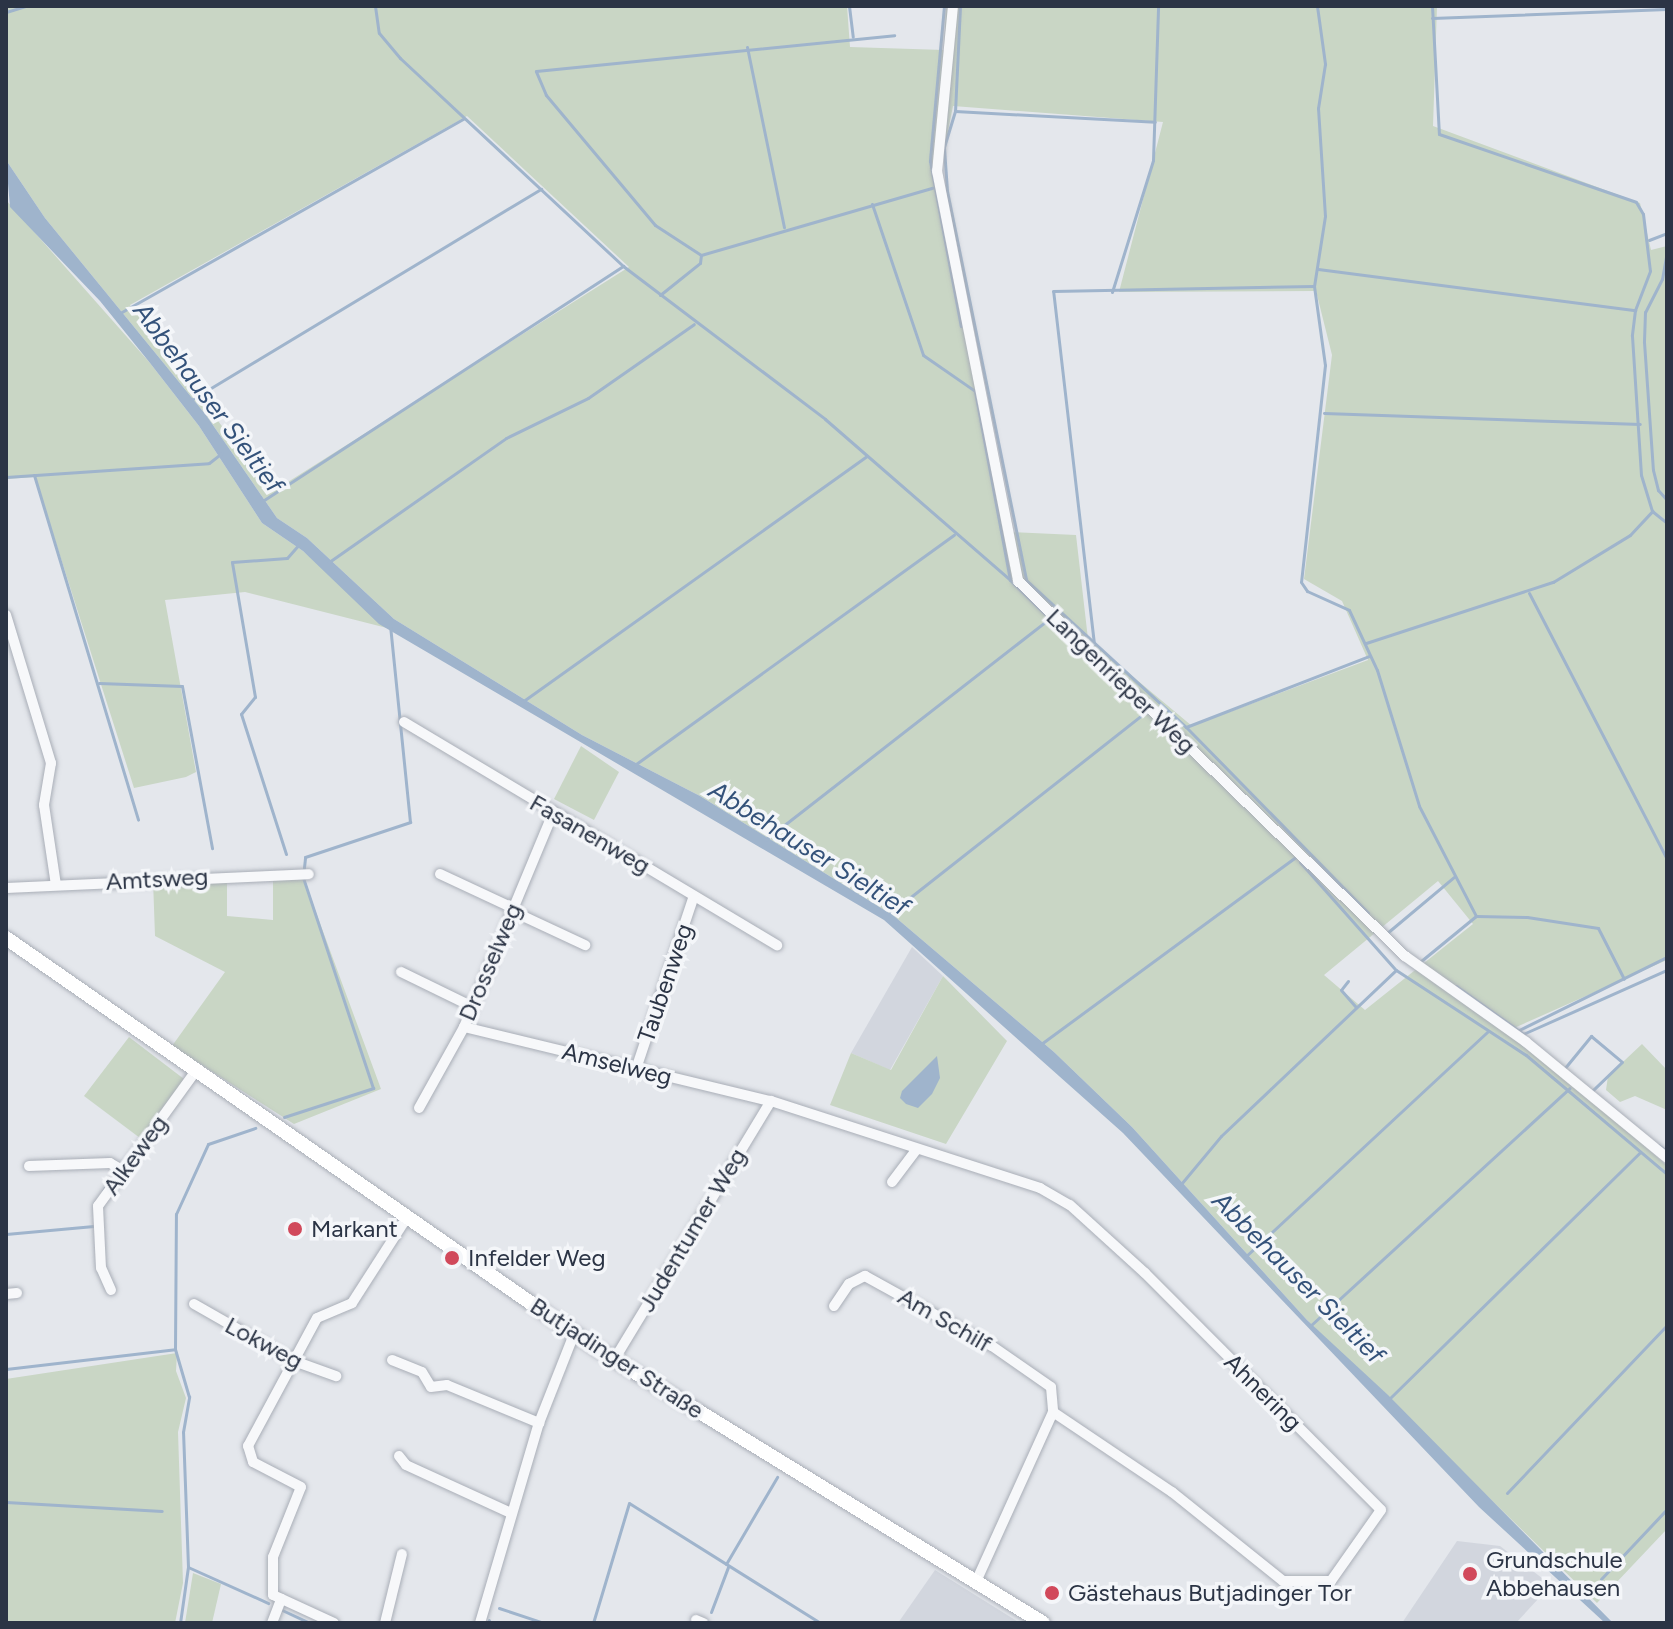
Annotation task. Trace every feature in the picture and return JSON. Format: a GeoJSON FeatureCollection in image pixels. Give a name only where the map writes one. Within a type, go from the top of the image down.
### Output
{"type":"FeatureCollection","features":[{"type":"Feature","properties":{"kind":"main road","name":"Butjadinger Straße"},"geometry":{"type":"LineString","coordinates":[[6,938],[574,1334],[1043,1623]]}},
{"type":"Feature","properties":{"kind":"street","name":"Langenrieper Weg"},"geometry":{"type":"LineString","coordinates":[[953,6],[937,171],[1018,581],[1405,956],[1526,1042],[1667,1158]]}},
{"type":"Feature","properties":{"kind":"street"},"geometry":{"type":"LineString","coordinates":[[6,615],[51,763],[44,805],[56,885]]}},
{"type":"Feature","properties":{"kind":"street","name":"Fasanenweg"},"geometry":{"type":"LineString","coordinates":[[404,722],[777,945]]}},
{"type":"Feature","properties":{"kind":"street","name":"Drosselweg"},"geometry":{"type":"LineString","coordinates":[[419,1108],[464,1027],[469,1005],[553,813]]}},
{"type":"Feature","properties":{"kind":"street","name":"Amtsweg"},"geometry":{"type":"LineString","coordinates":[[6,888],[293,871],[309,874]]}},
{"type":"Feature","properties":{"kind":"street"},"geometry":{"type":"LineString","coordinates":[[440,874],[585,945]]}},
{"type":"Feature","properties":{"kind":"street","name":"Taubenweg"},"geometry":{"type":"LineString","coordinates":[[636,1069],[694,896]]}},
{"type":"Feature","properties":{"kind":"street"},"geometry":{"type":"LineString","coordinates":[[401,972],[469,1005]]}},
{"type":"Feature","properties":{"kind":"street","name":"Amselweg"},"geometry":{"type":"LineString","coordinates":[[464,1027],[771,1101]]}},
{"type":"Feature","properties":{"kind":"street","name":"Alkeweg"},"geometry":{"type":"LineString","coordinates":[[111,1290],[101,1268],[98,1206],[195,1072]]}},
{"type":"Feature","properties":{"kind":"street","name":"Ahnering"},"geometry":{"type":"LineString","coordinates":[[771,1101],[1040,1188],[1070,1205],[1145,1273],[1381,1510],[1331,1581],[1283,1581],[1172,1492],[1053,1412]]}},
{"type":"Feature","properties":{"kind":"street","name":"Judentumer Weg"},"geometry":{"type":"LineString","coordinates":[[614,1360],[771,1101]]}},
{"type":"Feature","properties":{"kind":"street"},"geometry":{"type":"LineString","coordinates":[[892,1182],[917,1149]]}},
{"type":"Feature","properties":{"kind":"street"},"geometry":{"type":"LineString","coordinates":[[29,1166],[110,1163],[122,1170]]}},
{"type":"Feature","properties":{"kind":"street"},"geometry":{"type":"LineString","coordinates":[[334,1623],[281,1599],[270,1588],[273,1557],[301,1487],[253,1462],[248,1446],[317,1318],[352,1303],[406,1219]]}},
{"type":"Feature","properties":{"kind":"street","name":"Am Schilf"},"geometry":{"type":"LineString","coordinates":[[834,1306],[849,1284],[865,1276],[992,1346],[1056,1395],[1053,1412]]}},
{"type":"Feature","properties":{"kind":"street","name":"Lokweg"},"geometry":{"type":"LineString","coordinates":[[194,1304],[294,1361],[336,1376]]}},
{"type":"Feature","properties":{"kind":"street"},"geometry":{"type":"LineString","coordinates":[[480,1623],[539,1423],[574,1334]]}},
{"type":"Feature","properties":{"kind":"street"},"geometry":{"type":"LineString","coordinates":[[392,1360],[422,1372],[431,1387],[447,1385],[539,1423]]}},
{"type":"Feature","properties":{"kind":"street"},"geometry":{"type":"LineString","coordinates":[[976,1582],[1053,1412]]}},
{"type":"Feature","properties":{"kind":"street"},"geometry":{"type":"LineString","coordinates":[[399,1456],[406,1465],[511,1513]]}},
{"type":"Feature","properties":{"kind":"street"},"geometry":{"type":"LineString","coordinates":[[385,1623],[402,1554]]}},
{"type":"Feature","properties":{"kind":"street"},"geometry":{"type":"LineString","coordinates":[[272,1623],[281,1599]]}},
{"type":"Feature","properties":{"kind":"shaded area"},"geometry":{"type":"Polygon","coordinates":[[[912,947],[943,976],[890,1070],[851,1053],[912,947]]]}},
{"type":"Feature","properties":{"kind":"shaded area"},"geometry":{"type":"Polygon","coordinates":[[[1457,1541],[1500,1546],[1551,1585],[1516,1623],[1402,1623],[1457,1541]]]}},
{"type":"Feature","properties":{"kind":"shaded area"},"geometry":{"type":"Polygon","coordinates":[[[935,1570],[1020,1623],[898,1623],[935,1570]]]}},
{"type":"Feature","properties":{"kind":"green space"},"geometry":{"type":"Polygon","coordinates":[[[6,6],[847,6],[850,47],[944,50],[946,6],[1437,6],[1433,126],[1640,203],[1651,250],[1667,246],[1667,960],[1514,1028],[1667,1166],[1667,1529],[1597,1603],[1307,1320],[1132,1127],[1054,1052],[894,916],[700,796],[582,735],[394,619],[307,538],[277,518],[206,415],[45,218],[6,160],[6,6]],[[953,106],[936,191],[1009,532],[1076,535],[1088,639],[1192,726],[1368,660],[1342,601],[1304,579],[1332,355],[1316,291],[1119,292],[1163,122],[953,106]],[[467,116],[130,305],[272,492],[629,267],[467,116]],[[1438,881],[1324,975],[1365,1010],[1473,924],[1438,881]]]}},
{"type":"Feature","properties":{"kind":"green space"},"geometry":{"type":"Polygon","coordinates":[[[6,200],[150,363],[199,426],[262,523],[303,551],[391,629],[245,592],[165,600],[196,772],[186,777],[134,788],[35,477],[6,479],[6,200]]]}},
{"type":"Feature","properties":{"kind":"green space"},"geometry":{"type":"Polygon","coordinates":[[[581,746],[619,772],[594,820],[554,799],[581,746]]]}},
{"type":"Feature","properties":{"kind":"green space"},"geometry":{"type":"Polygon","coordinates":[[[227,874],[227,916],[273,920],[273,876],[303,877],[381,1089],[294,1124],[172,1046],[225,972],[155,936],[153,880],[227,874]]]}},
{"type":"Feature","properties":{"kind":"green space"},"geometry":{"type":"Polygon","coordinates":[[[943,976],[1007,1041],[946,1144],[830,1105],[851,1053],[891,1070],[943,976]]]}},
{"type":"Feature","properties":{"kind":"green space"},"geometry":{"type":"Polygon","coordinates":[[[129,1037],[184,1079],[140,1138],[84,1096],[129,1037]]]}},
{"type":"Feature","properties":{"kind":"green space"},"geometry":{"type":"Polygon","coordinates":[[[1642,1044],[1667,1070],[1667,1110],[1635,1096],[1620,1102],[1606,1090],[1608,1076],[1642,1044]]]}},
{"type":"Feature","properties":{"kind":"green space"},"geometry":{"type":"Polygon","coordinates":[[[177,1353],[176,1371],[186,1398],[178,1432],[183,1583],[175,1623],[6,1623],[6,1379],[177,1353]]]}},
{"type":"Feature","properties":{"kind":"green space"},"geometry":{"type":"Polygon","coordinates":[[[193,1573],[221,1584],[212,1623],[185,1623],[193,1573]]]}},
{"type":"Feature","properties":{"kind":"water"},"geometry":{"type":"Polygon","coordinates":[[[6,160],[45,218],[206,415],[277,518],[307,538],[394,619],[582,735],[700,796],[894,916],[1054,1052],[1132,1127],[1307,1320],[1388,1395],[1613,1623],[1605,1623],[1479,1507],[1123,1133],[884,920],[379,624],[303,551],[262,523],[199,426],[150,363],[100,301],[10,207],[6,160]]]}},
{"type":"Feature","properties":{"kind":"water"},"geometry":{"type":"Polygon","coordinates":[[[937,1056],[940,1078],[932,1094],[918,1108],[906,1104],[900,1098],[902,1091],[937,1056]]]}},
{"type":"Feature","properties":{"kind":"waterway"},"geometry":{"type":"LineString","coordinates":[[6,12],[26,6]]}},
{"type":"Feature","properties":{"kind":"waterway"},"geometry":{"type":"LineString","coordinates":[[375,6],[379,33],[400,58],[623,266],[825,419],[1010,580],[1094,661]]}},
{"type":"Feature","properties":{"kind":"waterway"},"geometry":{"type":"LineString","coordinates":[[849,6],[853,37]]}},
{"type":"Feature","properties":{"kind":"waterway"},"geometry":{"type":"LineString","coordinates":[[944,6],[930,161],[961,326]]}},
{"type":"Feature","properties":{"kind":"waterway"},"geometry":{"type":"LineString","coordinates":[[960,6],[955,111],[944,148],[947,191],[1026,580],[1186,727],[1368,913]]}},
{"type":"Feature","properties":{"kind":"waterway"},"geometry":{"type":"LineString","coordinates":[[1112,292],[1153,160],[1158,6]]}},
{"type":"Feature","properties":{"kind":"waterway"},"geometry":{"type":"LineString","coordinates":[[1317,6],[1325,64],[1318,108],[1325,216],[1314,286],[1325,365],[1301,582],[1307,591],[1349,610],[1377,670],[1419,806],[1476,916]]}},
{"type":"Feature","properties":{"kind":"waterway"},"geometry":{"type":"LineString","coordinates":[[1432,6],[1439,134],[1636,202],[1643,214],[1650,271],[1635,310],[1632,336],[1641,475],[1652,511],[1667,523]]}},
{"type":"Feature","properties":{"kind":"waterway"},"geometry":{"type":"LineString","coordinates":[[1432,18],[1667,9]]}},
{"type":"Feature","properties":{"kind":"waterway"},"geometry":{"type":"LineString","coordinates":[[701,255],[655,225],[546,95],[536,71],[894,35]]}},
{"type":"Feature","properties":{"kind":"waterway"},"geometry":{"type":"LineString","coordinates":[[747,47],[784,227]]}},
{"type":"Feature","properties":{"kind":"waterway"},"geometry":{"type":"LineString","coordinates":[[955,111],[1155,122]]}},
{"type":"Feature","properties":{"kind":"waterway","name":"Abbehauser Sieltief"},"geometry":{"type":"LineString","coordinates":[[120,313],[464,118]]}},
{"type":"Feature","properties":{"kind":"waterway"},"geometry":{"type":"LineString","coordinates":[[660,295],[700,263],[701,255],[932,188]]}},
{"type":"Feature","properties":{"kind":"waterway","name":"Abbehauser Sieltief"},"geometry":{"type":"LineString","coordinates":[[191,400],[541,189]]}},
{"type":"Feature","properties":{"kind":"waterway"},"geometry":{"type":"LineString","coordinates":[[872,204],[923,355],[975,391],[1010,580]]}},
{"type":"Feature","properties":{"kind":"waterway"},"geometry":{"type":"LineString","coordinates":[[1649,240],[1667,233]]}},
{"type":"Feature","properties":{"kind":"waterway"},"geometry":{"type":"LineString","coordinates":[[1667,251],[1662,279],[1645,312],[1644,342],[1653,470],[1658,490],[1667,500]]}},
{"type":"Feature","properties":{"kind":"waterway","name":"Abbehauser Sieltief"},"geometry":{"type":"LineString","coordinates":[[264,500],[623,266]]}},
{"type":"Feature","properties":{"kind":"waterway"},"geometry":{"type":"LineString","coordinates":[[1318,269],[1635,310]]}},
{"type":"Feature","properties":{"kind":"waterway"},"geometry":{"type":"LineString","coordinates":[[1094,644],[1053,291],[1314,286]]}},
{"type":"Feature","properties":{"kind":"waterway"},"geometry":{"type":"LineString","coordinates":[[329,562],[506,438],[588,398],[694,324]]}},
{"type":"Feature","properties":{"kind":"waterway"},"geometry":{"type":"LineString","coordinates":[[1324,413],[1640,424]]}},
{"type":"Feature","properties":{"kind":"waterway","name":"Abbehauser Sieltief"},"geometry":{"type":"LineString","coordinates":[[6,477],[209,463],[222,453]]}},
{"type":"Feature","properties":{"kind":"waterway"},"geometry":{"type":"LineString","coordinates":[[522,702],[867,456]]}},
{"type":"Feature","properties":{"kind":"waterway"},"geometry":{"type":"LineString","coordinates":[[34,475],[138,820]]}},
{"type":"Feature","properties":{"kind":"waterway"},"geometry":{"type":"LineString","coordinates":[[1366,643],[1553,582],[1630,535],[1652,511]]}},
{"type":"Feature","properties":{"kind":"waterway"},"geometry":{"type":"LineString","coordinates":[[636,764],[954,535]]}},
{"type":"Feature","properties":{"kind":"waterway"},"geometry":{"type":"LineString","coordinates":[[286,854],[241,714],[255,697],[232,562],[287,558],[299,544]]}},
{"type":"Feature","properties":{"kind":"waterway"},"geometry":{"type":"LineString","coordinates":[[1529,593],[1667,859]]}},
{"type":"Feature","properties":{"kind":"waterway","name":"Abbehauser Sieltief"},"geometry":{"type":"LineString","coordinates":[[765,840],[1049,619]]}},
{"type":"Feature","properties":{"kind":"waterway"},"geometry":{"type":"LineString","coordinates":[[284,1117],[373,1088],[303,877],[305,857],[410,822],[390,625]]}},
{"type":"Feature","properties":{"kind":"waterway"},"geometry":{"type":"LineString","coordinates":[[1186,727],[1369,656]]}},
{"type":"Feature","properties":{"kind":"waterway"},"geometry":{"type":"LineString","coordinates":[[99,683],[182,686],[212,848]]}},
{"type":"Feature","properties":{"kind":"waterway","name":"Abbehauser Sieltief"},"geometry":{"type":"LineString","coordinates":[[889,914],[1147,711]]}},
{"type":"Feature","properties":{"kind":"waterway"},"geometry":{"type":"LineString","coordinates":[[1041,1044],[1296,857]]}},
{"type":"Feature","properties":{"kind":"waterway"},"geometry":{"type":"LineString","coordinates":[[1300,862],[1396,970]]}},
{"type":"Feature","properties":{"kind":"waterway"},"geometry":{"type":"LineString","coordinates":[[1387,933],[1454,877]]}},
{"type":"Feature","properties":{"kind":"waterway"},"geometry":{"type":"LineString","coordinates":[[1421,961],[1476,916],[1527,917],[1598,928],[1624,979]]}},
{"type":"Feature","properties":{"kind":"waterway"},"geometry":{"type":"LineString","coordinates":[[1519,1030],[1667,957]]}},
{"type":"Feature","properties":{"kind":"waterway"},"geometry":{"type":"LineString","coordinates":[[1181,1184],[1221,1136],[1396,970],[1526,1055],[1667,1174]]}},
{"type":"Feature","properties":{"kind":"waterway"},"geometry":{"type":"LineString","coordinates":[[1523,1034],[1667,970]]}},
{"type":"Feature","properties":{"kind":"waterway"},"geometry":{"type":"LineString","coordinates":[[1348,981],[1341,990],[1356,1007]]}},
{"type":"Feature","properties":{"kind":"waterway"},"geometry":{"type":"LineString","coordinates":[[1456,986],[1522,1033]]}},
{"type":"Feature","properties":{"kind":"waterway","name":"Abbehauser Sieltief"},"geometry":{"type":"LineString","coordinates":[[1245,1257],[1488,1031]]}},
{"type":"Feature","properties":{"kind":"waterway"},"geometry":{"type":"LineString","coordinates":[[1564,1069],[1591,1036],[1622,1062],[1592,1091]]}},
{"type":"Feature","properties":{"kind":"waterway","name":"Abbehauser Sieltief"},"geometry":{"type":"LineString","coordinates":[[1310,1326],[1570,1088]]}},
{"type":"Feature","properties":{"kind":"waterway"},"geometry":{"type":"LineString","coordinates":[[180,1623],[188,1567],[183,1432],[189,1397],[175,1349],[176,1214],[208,1144],[255,1128]]}},
{"type":"Feature","properties":{"kind":"waterway"},"geometry":{"type":"LineString","coordinates":[[1658,1145],[1667,1151]]}},
{"type":"Feature","properties":{"kind":"waterway"},"geometry":{"type":"LineString","coordinates":[[1389,1399],[1640,1152]]}},
{"type":"Feature","properties":{"kind":"waterway"},"geometry":{"type":"LineString","coordinates":[[103,1191],[109,1181]]}},
{"type":"Feature","properties":{"kind":"waterway"},"geometry":{"type":"LineString","coordinates":[[6,1234],[94,1226]]}},
{"type":"Feature","properties":{"kind":"waterway"},"geometry":{"type":"LineString","coordinates":[[1507,1493],[1667,1325]]}},
{"type":"Feature","properties":{"kind":"waterway"},"geometry":{"type":"LineString","coordinates":[[6,1369],[175,1349]]}},
{"type":"Feature","properties":{"kind":"waterway"},"geometry":{"type":"LineString","coordinates":[[726,1564],[777,1477]]}},
{"type":"Feature","properties":{"kind":"waterway"},"geometry":{"type":"LineString","coordinates":[[6,1502],[162,1511]]}},
{"type":"Feature","properties":{"kind":"waterway"},"geometry":{"type":"LineString","coordinates":[[593,1623],[629,1503],[820,1623]]}},
{"type":"Feature","properties":{"kind":"waterway"},"geometry":{"type":"LineString","coordinates":[[1601,1579],[1667,1509]]}},
{"type":"Feature","properties":{"kind":"waterway"},"geometry":{"type":"LineString","coordinates":[[188,1567],[268,1603]]}},
{"type":"Feature","properties":{"kind":"waterway"},"geometry":{"type":"LineString","coordinates":[[711,1612],[728,1567]]}},
{"type":"Feature","properties":{"kind":"waterway"},"geometry":{"type":"LineString","coordinates":[[1584,1597],[1592,1589]]}},
{"type":"Feature","properties":{"kind":"waterway"},"geometry":{"type":"LineString","coordinates":[[499,1608],[544,1623]]}},
{"type":"Feature","properties":{"kind":"waterway"},"geometry":{"type":"LineString","coordinates":[[282,1610],[310,1623]]}},
{"type":"Feature","properties":{"kind":"place","name":"Markant"},"geometry":{"type":"Point","coordinates":[295,1229]}},
{"type":"Feature","properties":{"kind":"place","name":"Infelder Weg"},"geometry":{"type":"Point","coordinates":[452,1258]}},
{"type":"Feature","properties":{"kind":"place","name":"Grundschule Abbehausen"},"geometry":{"type":"Point","coordinates":[1470,1574]}},
{"type":"Feature","properties":{"kind":"place","name":"Gästehaus Butjadinger Tor"},"geometry":{"type":"Point","coordinates":[1052,1593]}}]}
